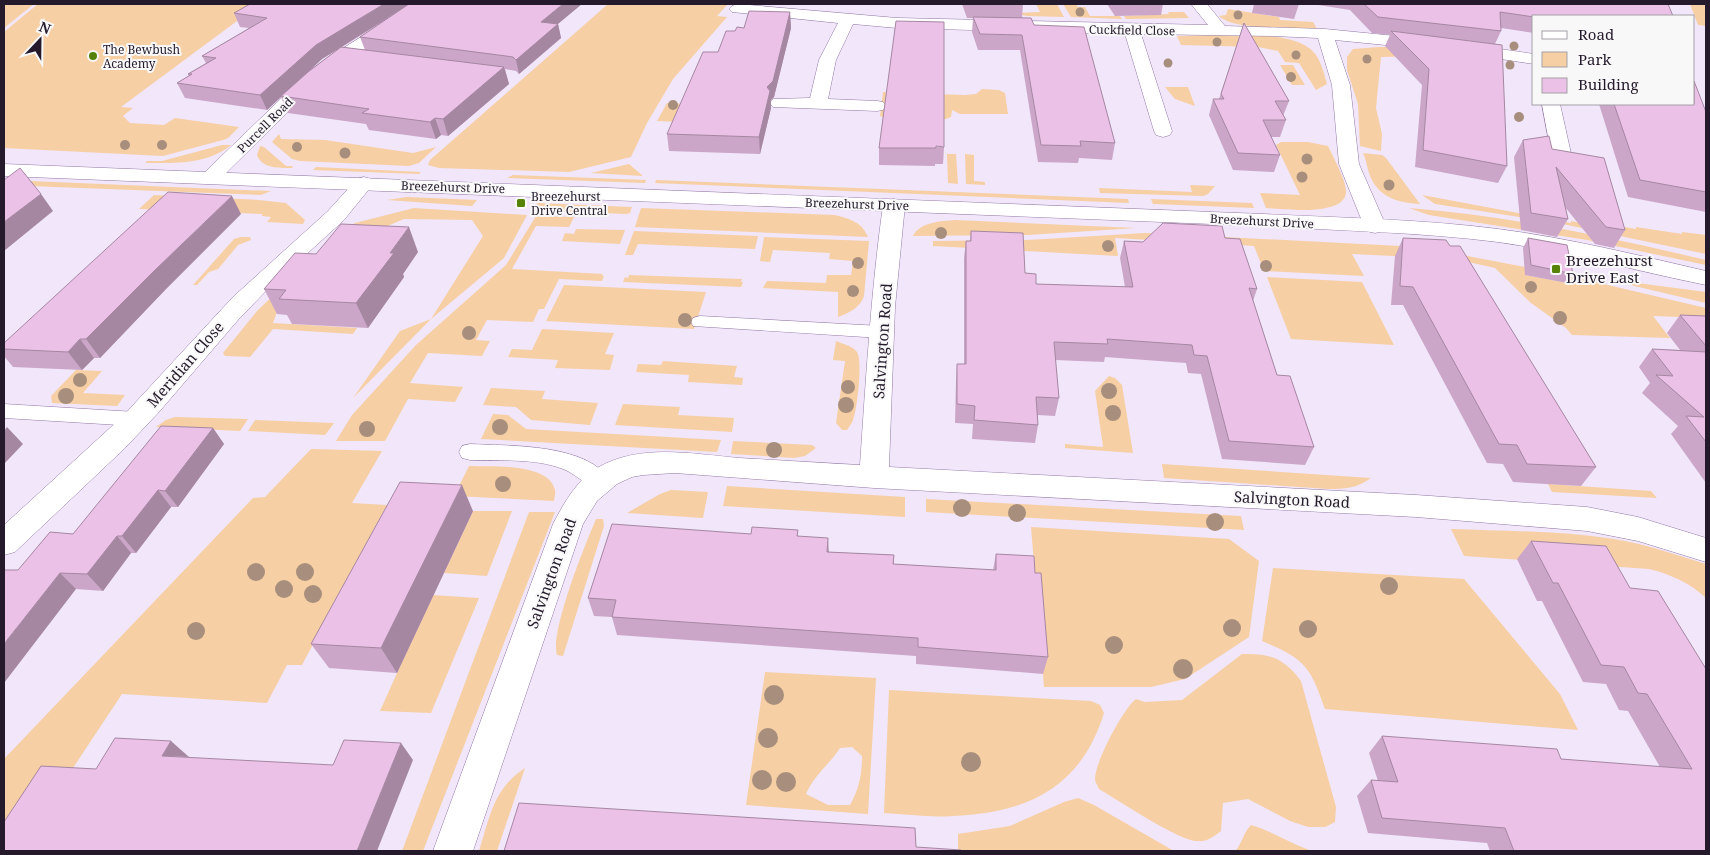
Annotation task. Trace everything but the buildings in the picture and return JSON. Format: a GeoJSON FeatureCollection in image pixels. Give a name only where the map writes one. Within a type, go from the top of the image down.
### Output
{"type":"FeatureCollection","features":[{"type":"Feature","properties":{"kind":"street","name":"Purcell Road"},"geometry":{"type":"LineString","coordinates":[[211,177],[298,92],[343,55],[424,4]]}},
{"type":"Feature","properties":{"kind":"street"},"geometry":{"type":"LineString","coordinates":[[1199,4],[1220,30]]}},
{"type":"Feature","properties":{"kind":"street","name":"Cuckfield Close"},"geometry":{"type":"LineString","coordinates":[[737,9],[847,20],[921,17],[1132,30],[1220,30],[1325,34],[1447,47],[1532,60]]}},
{"type":"Feature","properties":{"kind":"street"},"geometry":{"type":"LineString","coordinates":[[818,104],[820,84],[827,58],[847,20]]}},
{"type":"Feature","properties":{"kind":"street"},"geometry":{"type":"LineString","coordinates":[[1132,30],[1163,131]]}},
{"type":"Feature","properties":{"kind":"street"},"geometry":{"type":"LineString","coordinates":[[1325,34],[1340,80],[1349,164],[1375,226]]}},
{"type":"Feature","properties":{"kind":"street"},"geometry":{"type":"LineString","coordinates":[[343,55],[374,59]]}},
{"type":"Feature","properties":{"kind":"street"},"geometry":{"type":"LineString","coordinates":[[779,103],[877,106]]}},
{"type":"Feature","properties":{"kind":"street"},"geometry":{"type":"LineString","coordinates":[[1550,105],[1562,158]]}},
{"type":"Feature","properties":{"kind":"street","name":"Breezehurst Drive"},"geometry":{"type":"LineString","coordinates":[[4,170],[894,205],[1444,230],[1553,244],[1618,256],[1706,278]]}},
{"type":"Feature","properties":{"kind":"street","name":"Meridian Close"},"geometry":{"type":"LineString","coordinates":[[4,543],[99,457],[136,420],[227,316],[336,216],[364,183]]}},
{"type":"Feature","properties":{"kind":"street","name":"Salvington Road"},"geometry":{"type":"LineString","coordinates":[[874,477],[881,332],[889,239],[894,205]]}},
{"type":"Feature","properties":{"kind":"street","name":"Salvington Road"},"geometry":{"type":"LineString","coordinates":[[454,851],[568,524],[575,509],[584,495],[616,472],[653,463],[874,477],[1416,506],[1587,519],[1638,529],[1706,550]]}},
{"type":"Feature","properties":{"kind":"lane"},"geometry":{"type":"LineString","coordinates":[[700,322],[881,332]]}},
{"type":"Feature","properties":{"kind":"lane"},"geometry":{"type":"LineString","coordinates":[[4,411],[136,420]]}},
{"type":"Feature","properties":{"kind":"lane"},"geometry":{"type":"LineString","coordinates":[[470,452],[546,457],[580,467],[591,473],[600,482]]}},
{"type":"Feature","properties":{"kind":"green space"},"geometry":{"type":"Polygon","coordinates":[[[4,4],[34,4],[4,28],[4,4]]]}},
{"type":"Feature","properties":{"kind":"green space","name":"The Bewbush Academy"},"geometry":{"type":"Polygon","coordinates":[[[38,4],[276,4],[237,21],[121,107],[133,108],[123,116],[130,123],[164,125],[175,118],[239,127],[228,138],[223,140],[163,156],[4,148],[4,32],[38,4]]]}},
{"type":"Feature","properties":{"kind":"green space"},"geometry":{"type":"Polygon","coordinates":[[[608,4],[728,4],[717,16],[727,17],[673,79],[647,123],[631,157],[569,172],[439,168],[428,165],[430,160],[608,4]]]}},
{"type":"Feature","properties":{"kind":"green space"},"geometry":{"type":"Polygon","coordinates":[[[1036,4],[1057,4],[1064,17],[1027,16],[1013,13],[1040,12],[1036,4]]]}},
{"type":"Feature","properties":{"kind":"green space"},"geometry":{"type":"Polygon","coordinates":[[[1063,4],[1076,4],[1078,7],[1085,7],[1090,16],[1120,16],[1122,19],[1071,17],[1063,4]]]}},
{"type":"Feature","properties":{"kind":"green space"},"geometry":{"type":"Polygon","coordinates":[[[1690,4],[1706,4],[1706,26],[1698,25],[1690,4]]]}},
{"type":"Feature","properties":{"kind":"green space"},"geometry":{"type":"Polygon","coordinates":[[[1228,9],[1279,17],[1280,20],[1313,22],[1317,29],[1237,24],[1219,16],[1226,15],[1228,9]]]}},
{"type":"Feature","properties":{"kind":"green space"},"geometry":{"type":"Polygon","coordinates":[[[1168,12],[1184,12],[1189,18],[1126,19],[1124,16],[1169,14],[1168,12]]]}},
{"type":"Feature","properties":{"kind":"green space"},"geometry":{"type":"Polygon","coordinates":[[[1177,36],[1271,36],[1297,42],[1308,47],[1316,55],[1327,84],[1316,90],[1299,63],[1285,62],[1278,51],[1258,47],[1181,45],[1177,36]]]}},
{"type":"Feature","properties":{"kind":"green space"},"geometry":{"type":"Polygon","coordinates":[[[1403,47],[1422,56],[1381,57],[1376,108],[1382,134],[1381,151],[1360,146],[1358,104],[1347,70],[1347,57],[1353,49],[1403,47]]]}},
{"type":"Feature","properties":{"kind":"green space"},"geometry":{"type":"Polygon","coordinates":[[[1280,65],[1293,65],[1305,85],[1292,85],[1280,65]]]}},
{"type":"Feature","properties":{"kind":"green space"},"geometry":{"type":"Polygon","coordinates":[[[1165,87],[1188,87],[1195,106],[1175,99],[1165,87]]]}},
{"type":"Feature","properties":{"kind":"green space"},"geometry":{"type":"Polygon","coordinates":[[[982,89],[999,90],[1005,93],[1008,114],[960,114],[952,110],[951,117],[943,120],[888,119],[880,116],[883,92],[964,95],[976,94],[982,89]]]}},
{"type":"Feature","properties":{"kind":"green space"},"geometry":{"type":"Polygon","coordinates":[[[667,103],[688,104],[679,122],[657,121],[667,103]]]}},
{"type":"Feature","properties":{"kind":"green space"},"geometry":{"type":"Polygon","coordinates":[[[279,134],[281,139],[325,140],[413,153],[436,147],[419,163],[409,166],[300,161],[292,159],[272,142],[279,134]]]}},
{"type":"Feature","properties":{"kind":"green space"},"geometry":{"type":"Polygon","coordinates":[[[1281,142],[1308,142],[1328,146],[1346,188],[1342,201],[1324,209],[1266,208],[1260,193],[1300,195],[1276,145],[1281,142]]]}},
{"type":"Feature","properties":{"kind":"green space"},"geometry":{"type":"Polygon","coordinates":[[[222,145],[231,145],[222,152],[190,162],[145,163],[147,161],[162,161],[222,145]]]}},
{"type":"Feature","properties":{"kind":"green space"},"geometry":{"type":"Polygon","coordinates":[[[260,146],[264,147],[286,166],[292,166],[293,168],[272,167],[263,163],[257,155],[260,146]]]}},
{"type":"Feature","properties":{"kind":"green space"},"geometry":{"type":"Polygon","coordinates":[[[1363,153],[1382,155],[1386,158],[1420,204],[1399,201],[1381,192],[1370,177],[1363,153]]]}},
{"type":"Feature","properties":{"kind":"green space"},"geometry":{"type":"Polygon","coordinates":[[[947,154],[956,154],[958,184],[948,183],[947,154]]]}},
{"type":"Feature","properties":{"kind":"green space"},"geometry":{"type":"Polygon","coordinates":[[[965,154],[974,155],[974,181],[985,182],[985,185],[966,184],[965,154]]]}},
{"type":"Feature","properties":{"kind":"green space"},"geometry":{"type":"Polygon","coordinates":[[[629,164],[643,176],[591,173],[629,164]]]}},
{"type":"Feature","properties":{"kind":"green space"},"geometry":{"type":"Polygon","coordinates":[[[316,167],[421,172],[419,174],[313,170],[316,167]]]}},
{"type":"Feature","properties":{"kind":"green space"},"geometry":{"type":"Polygon","coordinates":[[[513,175],[646,180],[645,183],[507,178],[513,175]]]}},
{"type":"Feature","properties":{"kind":"green space"},"geometry":{"type":"Polygon","coordinates":[[[656,180],[1128,199],[1129,203],[655,183],[656,180]]]}},
{"type":"Feature","properties":{"kind":"green space"},"geometry":{"type":"Polygon","coordinates":[[[30,181],[271,191],[261,195],[4,185],[30,181]]]}},
{"type":"Feature","properties":{"kind":"green space"},"geometry":{"type":"Polygon","coordinates":[[[1190,185],[1215,186],[1208,194],[1203,196],[1100,193],[1099,188],[1192,192],[1190,185]]]}},
{"type":"Feature","properties":{"kind":"green space"},"geometry":{"type":"Polygon","coordinates":[[[154,195],[286,203],[305,220],[303,224],[267,222],[271,217],[262,216],[262,214],[139,209],[154,195]]]}},
{"type":"Feature","properties":{"kind":"green space"},"geometry":{"type":"Polygon","coordinates":[[[1422,195],[1571,223],[1571,221],[1590,225],[1607,224],[1636,229],[1636,227],[1682,234],[1682,232],[1706,235],[1706,254],[1553,222],[1435,204],[1422,195]]]}},
{"type":"Feature","properties":{"kind":"green space"},"geometry":{"type":"Polygon","coordinates":[[[407,197],[477,200],[472,206],[387,200],[407,197]]]}},
{"type":"Feature","properties":{"kind":"green space"},"geometry":{"type":"Polygon","coordinates":[[[1151,199],[1252,203],[1254,208],[1153,204],[1151,199]]]}},
{"type":"Feature","properties":{"kind":"green space"},"geometry":{"type":"Polygon","coordinates":[[[537,203],[632,207],[630,213],[626,214],[534,210],[537,203]]]}},
{"type":"Feature","properties":{"kind":"green space"},"geometry":{"type":"Polygon","coordinates":[[[414,208],[527,215],[504,258],[431,319],[483,236],[472,220],[404,219],[361,237],[345,228],[355,223],[414,208]]]}},
{"type":"Feature","properties":{"kind":"green space"},"geometry":{"type":"Polygon","coordinates":[[[641,208],[835,215],[859,225],[868,237],[635,227],[641,208]]]}},
{"type":"Feature","properties":{"kind":"green space"},"geometry":{"type":"Polygon","coordinates":[[[1409,208],[1484,216],[1559,228],[1706,260],[1706,265],[1587,240],[1429,215],[1409,208]]]}},
{"type":"Feature","properties":{"kind":"green space"},"geometry":{"type":"Polygon","coordinates":[[[536,216],[574,217],[569,227],[536,226],[512,269],[603,274],[602,281],[559,279],[544,309],[539,309],[533,322],[487,320],[476,340],[490,341],[482,356],[428,353],[410,383],[463,387],[455,402],[408,399],[385,441],[336,441],[352,415],[416,345],[506,265],[536,216]]]}},
{"type":"Feature","properties":{"kind":"green space"},"geometry":{"type":"Polygon","coordinates":[[[955,220],[1136,228],[1028,235],[913,236],[916,231],[926,225],[955,220]]]}},
{"type":"Feature","properties":{"kind":"green space"},"geometry":{"type":"Polygon","coordinates":[[[576,229],[625,230],[620,244],[562,241],[565,233],[574,234],[576,229]]]}},
{"type":"Feature","properties":{"kind":"green space"},"geometry":{"type":"Polygon","coordinates":[[[634,231],[758,236],[755,249],[638,244],[633,255],[625,255],[634,231]]]}},
{"type":"Feature","properties":{"kind":"green space"},"geometry":{"type":"Polygon","coordinates":[[[1145,233],[1420,247],[1525,267],[1526,275],[1567,283],[1565,275],[1706,308],[1706,318],[1653,316],[1670,338],[1572,335],[1566,328],[1531,303],[1495,268],[1455,259],[1352,254],[1364,276],[1264,271],[1254,246],[1115,238],[1118,256],[933,246],[933,241],[1027,240],[1145,233]]]}},
{"type":"Feature","properties":{"kind":"green space"},"geometry":{"type":"Polygon","coordinates":[[[250,237],[251,240],[238,245],[218,269],[209,272],[197,285],[193,285],[234,239],[250,237]]]}},
{"type":"Feature","properties":{"kind":"green space"},"geometry":{"type":"Polygon","coordinates":[[[764,237],[869,241],[864,296],[860,304],[850,312],[838,317],[838,292],[763,288],[767,281],[826,283],[827,275],[851,275],[853,261],[829,259],[830,253],[773,250],[770,262],[760,261],[764,237]]]}},
{"type":"Feature","properties":{"kind":"green space"},"geometry":{"type":"Polygon","coordinates":[[[629,275],[742,279],[741,282],[743,282],[741,287],[623,282],[625,277],[628,278],[629,275]]]}},
{"type":"Feature","properties":{"kind":"green space"},"geometry":{"type":"Polygon","coordinates":[[[1267,277],[1362,282],[1394,345],[1291,339],[1267,277]]]}},
{"type":"Feature","properties":{"kind":"green space"},"geometry":{"type":"Polygon","coordinates":[[[288,281],[273,323],[357,328],[353,334],[273,329],[250,357],[225,356],[223,353],[257,311],[288,281]]]}},
{"type":"Feature","properties":{"kind":"green space"},"geometry":{"type":"Polygon","coordinates":[[[1622,281],[1706,292],[1706,303],[1622,283],[1622,281]]]}},
{"type":"Feature","properties":{"kind":"green space"},"geometry":{"type":"Polygon","coordinates":[[[564,285],[706,292],[694,329],[546,321],[564,285]]]}},
{"type":"Feature","properties":{"kind":"green space"},"geometry":{"type":"Polygon","coordinates":[[[431,319],[353,398],[400,331],[431,319]]]}},
{"type":"Feature","properties":{"kind":"green space"},"geometry":{"type":"Polygon","coordinates":[[[542,329],[614,333],[605,354],[614,355],[610,370],[555,368],[558,360],[508,357],[512,349],[532,350],[542,329]]]}},
{"type":"Feature","properties":{"kind":"green space"},"geometry":{"type":"Polygon","coordinates":[[[836,341],[853,348],[859,357],[859,386],[856,406],[853,420],[847,430],[842,430],[836,423],[845,361],[833,360],[836,341]]]}},
{"type":"Feature","properties":{"kind":"green space"},"geometry":{"type":"Polygon","coordinates":[[[663,361],[737,366],[734,377],[743,378],[742,385],[688,382],[689,375],[636,372],[638,364],[661,365],[663,361]]]}},
{"type":"Feature","properties":{"kind":"green space"},"geometry":{"type":"Polygon","coordinates":[[[76,370],[102,371],[83,393],[125,395],[117,406],[52,403],[51,396],[76,370]]]}},
{"type":"Feature","properties":{"kind":"green space"},"geometry":{"type":"Polygon","coordinates":[[[1109,376],[1115,378],[1122,385],[1133,453],[1065,448],[1065,444],[1103,447],[1095,391],[1109,376]]]}},
{"type":"Feature","properties":{"kind":"green space"},"geometry":{"type":"Polygon","coordinates":[[[491,388],[545,391],[542,399],[598,403],[590,425],[531,420],[516,407],[483,405],[491,388]]]}},
{"type":"Feature","properties":{"kind":"green space"},"geometry":{"type":"Polygon","coordinates":[[[623,404],[680,407],[678,415],[734,418],[732,432],[615,425],[623,404]]]}},
{"type":"Feature","properties":{"kind":"green space"},"geometry":{"type":"Polygon","coordinates":[[[493,414],[508,415],[526,429],[721,440],[717,452],[481,439],[493,414]]]}},
{"type":"Feature","properties":{"kind":"green space"},"geometry":{"type":"Polygon","coordinates":[[[175,417],[248,419],[240,431],[156,427],[166,420],[175,417]]]}},
{"type":"Feature","properties":{"kind":"green space"},"geometry":{"type":"Polygon","coordinates":[[[255,420],[334,423],[325,435],[248,431],[255,420]]]}},
{"type":"Feature","properties":{"kind":"green space"},"geometry":{"type":"Polygon","coordinates":[[[733,441],[812,445],[816,448],[805,456],[794,458],[731,454],[733,441]]]}},
{"type":"Feature","properties":{"kind":"green space"},"geometry":{"type":"Polygon","coordinates":[[[311,449],[382,451],[352,503],[387,505],[302,665],[287,665],[267,703],[122,694],[63,783],[4,851],[4,759],[253,498],[265,497],[311,449]]]}},
{"type":"Feature","properties":{"kind":"green space"},"geometry":{"type":"Polygon","coordinates":[[[1162,464],[1371,478],[1351,487],[1328,489],[1164,478],[1162,464]]]}},
{"type":"Feature","properties":{"kind":"green space"},"geometry":{"type":"Polygon","coordinates":[[[469,466],[531,470],[550,481],[555,490],[554,501],[454,496],[469,466]]]}},
{"type":"Feature","properties":{"kind":"green space"},"geometry":{"type":"Polygon","coordinates":[[[1548,484],[1651,491],[1657,498],[1552,492],[1548,484]]]}},
{"type":"Feature","properties":{"kind":"green space"},"geometry":{"type":"Polygon","coordinates":[[[727,486],[905,497],[905,517],[723,506],[727,486]]]}},
{"type":"Feature","properties":{"kind":"green space"},"geometry":{"type":"Polygon","coordinates":[[[671,490],[708,492],[703,518],[627,513],[660,494],[671,490]]]}},
{"type":"Feature","properties":{"kind":"green space"},"geometry":{"type":"Polygon","coordinates":[[[926,499],[1241,516],[1244,530],[926,512],[926,499]]]}},
{"type":"Feature","properties":{"kind":"green space"},"geometry":{"type":"Polygon","coordinates":[[[473,511],[512,511],[487,576],[444,573],[473,511]]]}},
{"type":"Feature","properties":{"kind":"green space"},"geometry":{"type":"Polygon","coordinates":[[[529,512],[555,512],[423,851],[402,851],[529,512]]]}},
{"type":"Feature","properties":{"kind":"green space"},"geometry":{"type":"Polygon","coordinates":[[[596,519],[603,519],[604,526],[563,656],[557,655],[556,643],[563,608],[596,519]]]}},
{"type":"Feature","properties":{"kind":"green space"},"geometry":{"type":"Polygon","coordinates":[[[1031,527],[1229,539],[1259,561],[1249,637],[1185,679],[1151,687],[1044,687],[1031,527]]]}},
{"type":"Feature","properties":{"kind":"green space"},"geometry":{"type":"Polygon","coordinates":[[[1451,529],[1574,534],[1626,541],[1649,547],[1706,564],[1706,598],[1679,580],[1649,569],[1464,556],[1451,529]]]}},
{"type":"Feature","properties":{"kind":"green space"},"geometry":{"type":"Polygon","coordinates":[[[1273,568],[1464,579],[1560,694],[1578,730],[1325,709],[1315,683],[1304,666],[1288,653],[1262,641],[1273,568]]]}},
{"type":"Feature","properties":{"kind":"green space"},"geometry":{"type":"Polygon","coordinates":[[[432,595],[479,598],[431,713],[380,711],[432,595]]]}},
{"type":"Feature","properties":{"kind":"green space"},"geometry":{"type":"Polygon","coordinates":[[[1242,654],[1275,658],[1295,673],[1301,681],[1336,807],[1335,822],[1325,827],[1308,827],[1290,821],[1248,799],[1223,803],[1221,831],[1207,840],[1197,841],[1188,839],[1163,827],[1099,789],[1095,779],[1100,761],[1117,724],[1136,699],[1145,702],[1182,700],[1242,654]]]}},
{"type":"Feature","properties":{"kind":"green space"},"geometry":{"type":"Polygon","coordinates":[[[765,672],[876,678],[868,814],[746,805],[765,672]],[[852,747],[840,748],[813,781],[806,794],[828,805],[850,805],[859,782],[862,756],[852,747]]]}},
{"type":"Feature","properties":{"kind":"green space"},"geometry":{"type":"Polygon","coordinates":[[[889,690],[1091,701],[1100,705],[1104,713],[1094,739],[1081,760],[1066,778],[1048,791],[1027,802],[980,814],[927,816],[884,813],[889,690]]]}},
{"type":"Feature","properties":{"kind":"green space"},"geometry":{"type":"Polygon","coordinates":[[[525,768],[497,851],[479,851],[490,815],[499,795],[514,776],[525,768]]]}},
{"type":"Feature","properties":{"kind":"green space"},"geometry":{"type":"Polygon","coordinates":[[[1078,798],[1094,805],[1174,851],[958,851],[958,834],[1010,826],[1064,802],[1078,798]]]}},
{"type":"Feature","properties":{"kind":"green space"},"geometry":{"type":"Polygon","coordinates":[[[1251,825],[1297,845],[1313,851],[1235,851],[1251,825]]]}},
{"type":"Feature","properties":{"kind":"place","name":"The Bewbush Academy"},"geometry":{"type":"Point","coordinates":[93,56]}},
{"type":"Feature","properties":{"kind":"place","name":"Breezehurst Drive Central"},"geometry":{"type":"Point","coordinates":[521,203]}},
{"type":"Feature","properties":{"kind":"place","name":"Breezehurst Drive East"},"geometry":{"type":"Point","coordinates":[1556,269]}}]}
